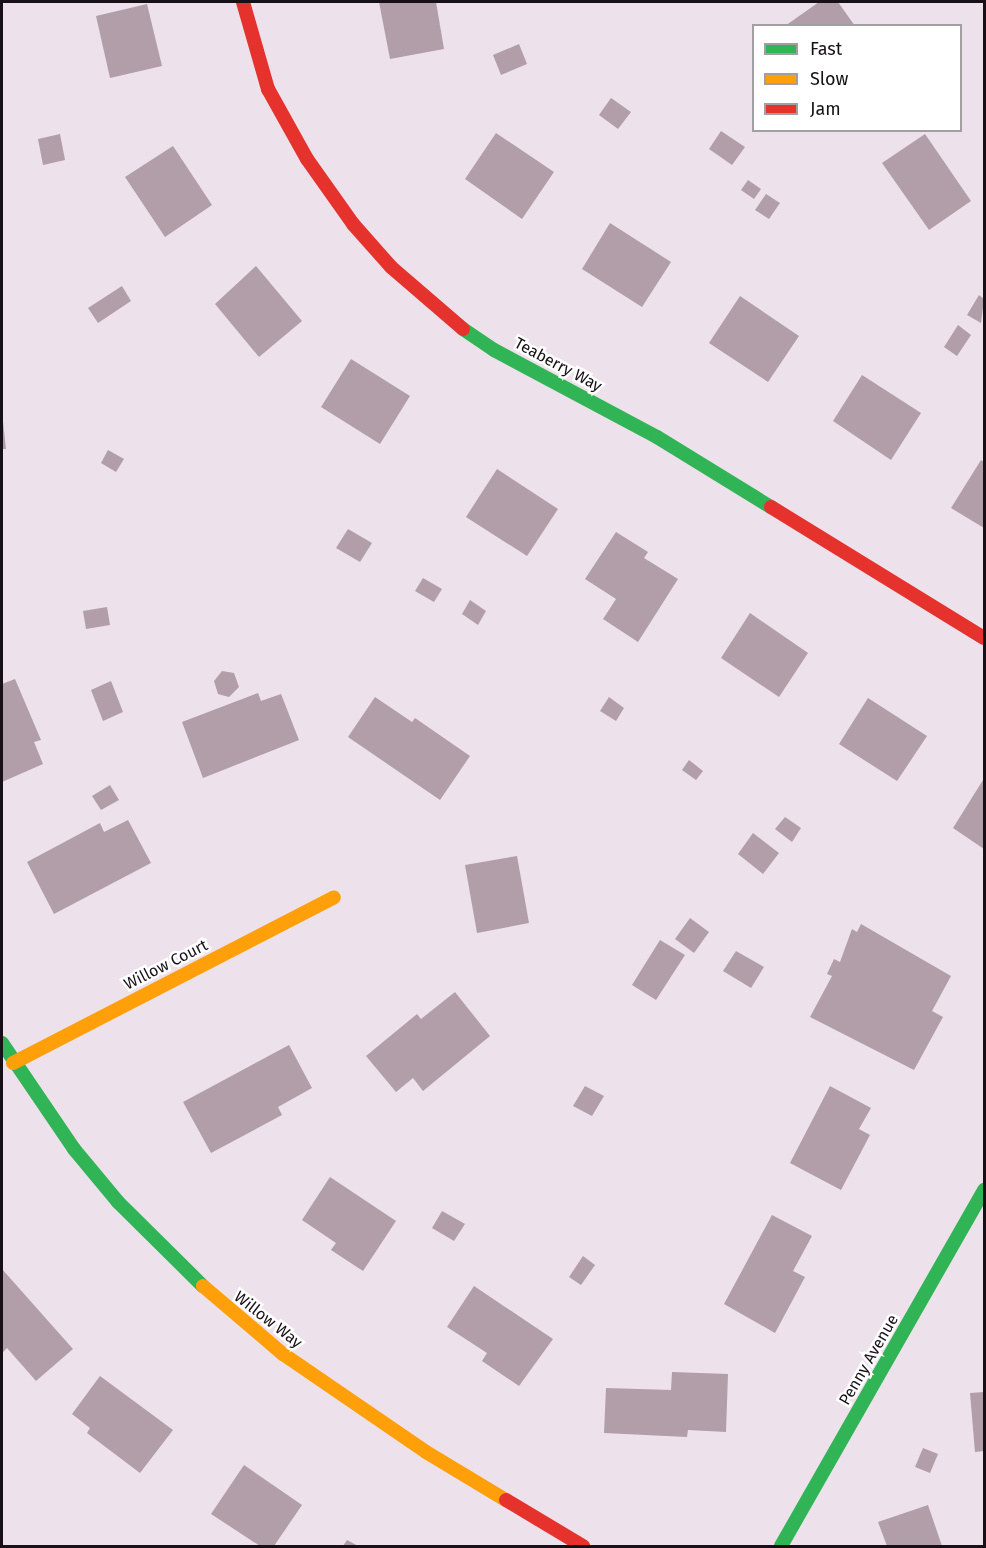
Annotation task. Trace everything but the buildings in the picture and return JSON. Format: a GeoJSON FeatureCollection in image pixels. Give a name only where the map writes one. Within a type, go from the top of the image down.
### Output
{"type":"FeatureCollection","features":[{"type":"Feature","properties":{"kind":"street","name":"Teaberry Way"},"geometry":{"type":"LineString","coordinates":[[243,2],[268,89],[307,159],[353,224],[391,267],[441,314],[494,350],[657,437],[984,638]]}},
{"type":"Feature","properties":{"kind":"street","name":"Willow Court"},"geometry":{"type":"LineString","coordinates":[[12,1063],[334,897]]}},
{"type":"Feature","properties":{"kind":"street","name":"Willow Way"},"geometry":{"type":"LineString","coordinates":[[2,1043],[12,1063],[74,1149],[118,1202],[218,1301],[283,1354],[426,1452],[583,1546]]}},
{"type":"Feature","properties":{"kind":"street","name":"Penny Avenue"},"geometry":{"type":"LineString","coordinates":[[781,1546],[984,1190]]}},
{"type":"Feature","properties":{"kind":"traffic: fast"},"geometry":{"type":"LineString","coordinates":[[463,329],[494,350],[657,437],[771,507]]}},
{"type":"Feature","properties":{"kind":"traffic: fast"},"geometry":{"type":"LineString","coordinates":[[2,1043],[74,1149],[118,1202],[203,1286]]}},
{"type":"Feature","properties":{"kind":"traffic: fast"},"geometry":{"type":"LineString","coordinates":[[781,1546],[984,1190]]}},
{"type":"Feature","properties":{"kind":"traffic: slow"},"geometry":{"type":"LineString","coordinates":[[13,1063],[334,897]]}},
{"type":"Feature","properties":{"kind":"traffic: slow"},"geometry":{"type":"LineString","coordinates":[[203,1286],[283,1354],[426,1452],[506,1500]]}},
{"type":"Feature","properties":{"kind":"traffic: jam"},"geometry":{"type":"LineString","coordinates":[[243,2],[268,89],[307,159],[353,224],[391,267],[463,329]]}},
{"type":"Feature","properties":{"kind":"traffic: jam"},"geometry":{"type":"LineString","coordinates":[[771,507],[984,638]]}},
{"type":"Feature","properties":{"kind":"traffic: jam"},"geometry":{"type":"LineString","coordinates":[[506,1500],[583,1546]]}}]}
